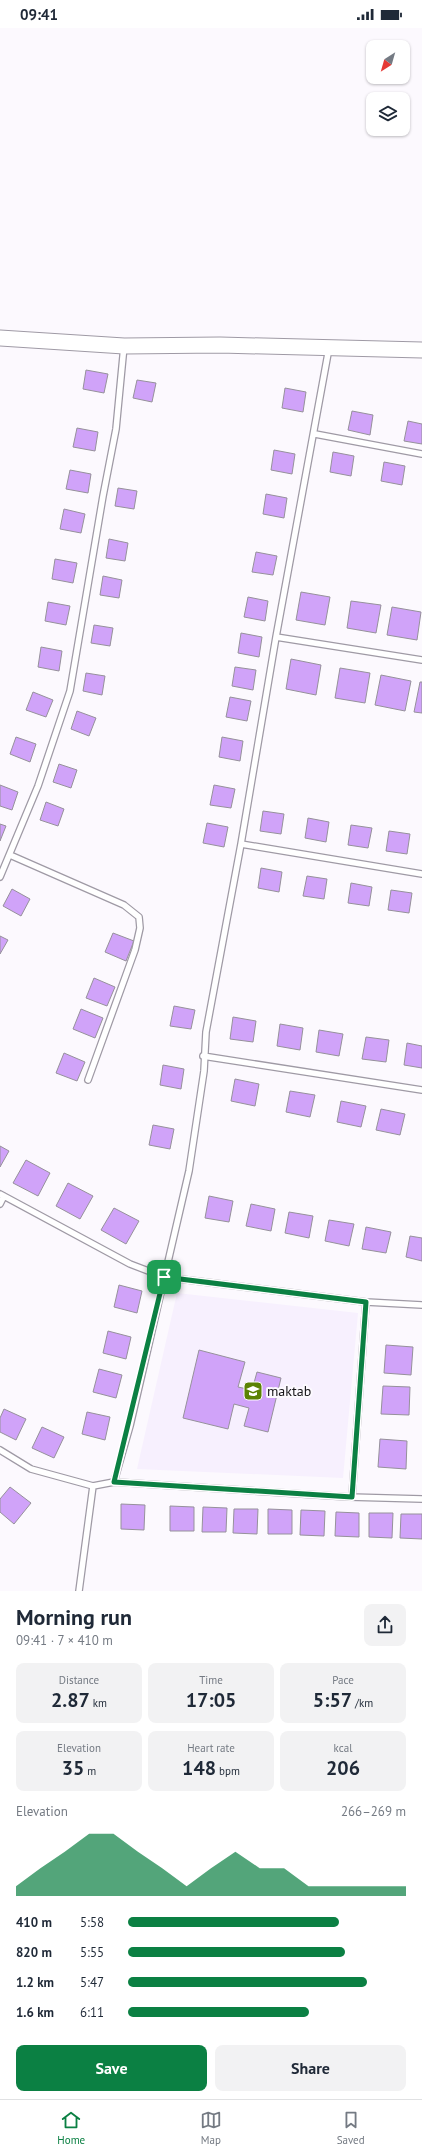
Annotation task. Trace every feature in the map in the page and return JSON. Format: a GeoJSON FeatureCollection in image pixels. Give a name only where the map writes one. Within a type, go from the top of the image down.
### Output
{"type":"FeatureCollection","features":[{"type":"Feature","properties":{"kind":"street"},"geometry":{"type":"LineString","coordinates":[[0,338],[124,346],[220,345],[422,350]]}},
{"type":"Feature","properties":{"kind":"lane"},"geometry":{"type":"LineString","coordinates":[[0,877],[38,786],[70,691],[103,496],[116,429],[124,346]]}},
{"type":"Feature","properties":{"kind":"lane"},"geometry":{"type":"LineString","coordinates":[[114,1482],[189,1171],[204,1071],[203,1056],[207,1024],[241,844],[276,637],[330,348]]}},
{"type":"Feature","properties":{"kind":"lane"},"geometry":{"type":"LineString","coordinates":[[315,434],[422,454]]}},
{"type":"Feature","properties":{"kind":"lane"},"geometry":{"type":"LineString","coordinates":[[276,637],[422,660]]}},
{"type":"Feature","properties":{"kind":"lane"},"geometry":{"type":"LineString","coordinates":[[241,844],[422,874]]}},
{"type":"Feature","properties":{"kind":"lane"},"geometry":{"type":"LineString","coordinates":[[10,855],[124,905],[139,917],[140,928],[135,950],[88,1080]]}},
{"type":"Feature","properties":{"kind":"lane"},"geometry":{"type":"LineString","coordinates":[[203,1056],[422,1090]]}},
{"type":"Feature","properties":{"kind":"lane"},"geometry":{"type":"LineString","coordinates":[[0,1204],[2,1195],[130,1264],[164,1277],[366,1302],[422,1305]]}},
{"type":"Feature","properties":{"kind":"lane"},"geometry":{"type":"LineString","coordinates":[[352,1497],[366,1302]]}},
{"type":"Feature","properties":{"kind":"lane"},"geometry":{"type":"LineString","coordinates":[[0,1450],[31,1469],[93,1486],[114,1482],[352,1497],[422,1499]]}},
{"type":"Feature","properties":{"kind":"lane"},"geometry":{"type":"LineString","coordinates":[[79,1591],[93,1486]]}},
{"type":"Feature","properties":{"kind":"shaded area","name":"maktab"},"geometry":{"type":"Polygon","coordinates":[[[177,1293],[358,1313],[343,1478],[137,1469],[177,1293]]]}},
{"type":"Feature","properties":{"kind":"building"},"geometry":{"type":"Polygon","coordinates":[[[86,370],[108,374],[104,393],[83,389],[86,370]]]}},
{"type":"Feature","properties":{"kind":"building"},"geometry":{"type":"Polygon","coordinates":[[[137,380],[156,383],[152,402],[133,398],[137,380]]]}},
{"type":"Feature","properties":{"kind":"building"},"geometry":{"type":"Polygon","coordinates":[[[285,388],[306,392],[303,412],[282,408],[285,388]]]}},
{"type":"Feature","properties":{"kind":"building"},"geometry":{"type":"Polygon","coordinates":[[[352,411],[373,415],[370,435],[348,430],[352,411]]]}},
{"type":"Feature","properties":{"kind":"building"},"geometry":{"type":"Polygon","coordinates":[[[408,421],[422,424],[422,444],[404,441],[408,421]]]}},
{"type":"Feature","properties":{"kind":"building"},"geometry":{"type":"Polygon","coordinates":[[[77,428],[98,432],[95,451],[73,447],[77,428]]]}},
{"type":"Feature","properties":{"kind":"building"},"geometry":{"type":"Polygon","coordinates":[[[274,450],[295,454],[292,474],[271,470],[274,450]]]}},
{"type":"Feature","properties":{"kind":"building"},"geometry":{"type":"Polygon","coordinates":[[[333,452],[354,456],[351,476],[330,472],[333,452]]]}},
{"type":"Feature","properties":{"kind":"building"},"geometry":{"type":"Polygon","coordinates":[[[384,462],[405,466],[402,485],[381,481],[384,462]]]}},
{"type":"Feature","properties":{"kind":"building"},"geometry":{"type":"Polygon","coordinates":[[[70,470],[91,474],[88,493],[66,489],[70,470]]]}},
{"type":"Feature","properties":{"kind":"building"},"geometry":{"type":"Polygon","coordinates":[[[118,488],[137,491],[134,509],[115,506],[118,488]]]}},
{"type":"Feature","properties":{"kind":"building"},"geometry":{"type":"Polygon","coordinates":[[[266,494],[287,498],[284,518],[263,514],[266,494]]]}},
{"type":"Feature","properties":{"kind":"building"},"geometry":{"type":"Polygon","coordinates":[[[64,509],[85,514],[81,533],[60,529],[64,509]]]}},
{"type":"Feature","properties":{"kind":"building"},"geometry":{"type":"Polygon","coordinates":[[[109,539],[128,543],[125,561],[106,558],[109,539]]]}},
{"type":"Feature","properties":{"kind":"building"},"geometry":{"type":"Polygon","coordinates":[[[256,552],[277,556],[273,575],[252,572],[256,552]]]}},
{"type":"Feature","properties":{"kind":"building"},"geometry":{"type":"Polygon","coordinates":[[[55,559],[77,563],[73,583],[52,579],[55,559]]]}},
{"type":"Feature","properties":{"kind":"building"},"geometry":{"type":"Polygon","coordinates":[[[103,576],[122,580],[119,598],[100,595],[103,576]]]}},
{"type":"Feature","properties":{"kind":"building"},"geometry":{"type":"Polygon","coordinates":[[[301,592],[330,597],[325,625],[296,620],[301,592]]]}},
{"type":"Feature","properties":{"kind":"building"},"geometry":{"type":"Polygon","coordinates":[[[248,597],[268,601],[265,621],[244,617],[248,597]]]}},
{"type":"Feature","properties":{"kind":"building"},"geometry":{"type":"Polygon","coordinates":[[[351,601],[381,605],[376,633],[347,628],[351,601]]]}},
{"type":"Feature","properties":{"kind":"building"},"geometry":{"type":"Polygon","coordinates":[[[48,602],[70,606],[66,625],[45,621],[48,602]]]}},
{"type":"Feature","properties":{"kind":"building"},"geometry":{"type":"Polygon","coordinates":[[[392,607],[421,612],[417,640],[387,635],[392,607]]]}},
{"type":"Feature","properties":{"kind":"building"},"geometry":{"type":"Polygon","coordinates":[[[94,625],[113,628],[110,646],[91,643],[94,625]]]}},
{"type":"Feature","properties":{"kind":"building"},"geometry":{"type":"Polygon","coordinates":[[[241,633],[262,637],[259,657],[238,653],[241,633]]]}},
{"type":"Feature","properties":{"kind":"building"},"geometry":{"type":"Polygon","coordinates":[[[41,647],[62,651],[59,671],[38,667],[41,647]]]}},
{"type":"Feature","properties":{"kind":"building"},"geometry":{"type":"Polygon","coordinates":[[[291,659],[321,665],[316,695],[286,689],[291,659]]]}},
{"type":"Feature","properties":{"kind":"building"},"geometry":{"type":"Polygon","coordinates":[[[235,667],[256,670],[253,690],[232,686],[235,667]]]}},
{"type":"Feature","properties":{"kind":"building"},"geometry":{"type":"Polygon","coordinates":[[[340,668],[370,673],[365,703],[335,698],[340,668]]]}},
{"type":"Feature","properties":{"kind":"building"},"geometry":{"type":"Polygon","coordinates":[[[86,673],[105,676],[102,695],[83,691],[86,673]]]}},
{"type":"Feature","properties":{"kind":"building"},"geometry":{"type":"Polygon","coordinates":[[[381,675],[411,681],[405,711],[375,705],[381,675]]]}},
{"type":"Feature","properties":{"kind":"building"},"geometry":{"type":"Polygon","coordinates":[[[420,682],[422,682],[422,713],[414,712],[420,682]]]}},
{"type":"Feature","properties":{"kind":"building"},"geometry":{"type":"Polygon","coordinates":[[[33,692],[53,700],[46,717],[26,710],[33,692]]]}},
{"type":"Feature","properties":{"kind":"building"},"geometry":{"type":"Polygon","coordinates":[[[230,697],[251,701],[247,721],[226,717],[230,697]]]}},
{"type":"Feature","properties":{"kind":"building"},"geometry":{"type":"Polygon","coordinates":[[[77,711],[96,718],[89,736],[71,729],[77,711]]]}},
{"type":"Feature","properties":{"kind":"building"},"geometry":{"type":"Polygon","coordinates":[[[16,737],[36,744],[30,762],[10,754],[16,737]]]}},
{"type":"Feature","properties":{"kind":"building"},"geometry":{"type":"Polygon","coordinates":[[[222,737],[243,741],[240,761],[219,757],[222,737]]]}},
{"type":"Feature","properties":{"kind":"building"},"geometry":{"type":"Polygon","coordinates":[[[59,764],[77,770],[71,788],[53,782],[59,764]]]}},
{"type":"Feature","properties":{"kind":"building"},"geometry":{"type":"Polygon","coordinates":[[[0,785],[18,792],[12,810],[0,806],[0,785]]]}},
{"type":"Feature","properties":{"kind":"building"},"geometry":{"type":"Polygon","coordinates":[[[214,785],[235,789],[231,808],[210,805],[214,785]]]}},
{"type":"Feature","properties":{"kind":"building"},"geometry":{"type":"Polygon","coordinates":[[[46,802],[64,809],[58,826],[40,820],[46,802]]]}},
{"type":"Feature","properties":{"kind":"building"},"geometry":{"type":"Polygon","coordinates":[[[263,811],[284,814],[281,834],[260,831],[263,811]]]}},
{"type":"Feature","properties":{"kind":"building"},"geometry":{"type":"Polygon","coordinates":[[[308,818],[329,822],[326,842],[305,838],[308,818]]]}},
{"type":"Feature","properties":{"kind":"building"},"geometry":{"type":"Polygon","coordinates":[[[207,823],[228,827],[224,847],[203,843],[207,823]]]}},
{"type":"Feature","properties":{"kind":"building"},"geometry":{"type":"Polygon","coordinates":[[[0,824],[6,826],[0,841],[0,824]]]}},
{"type":"Feature","properties":{"kind":"building"},"geometry":{"type":"Polygon","coordinates":[[[351,825],[372,828],[368,848],[348,845],[351,825]]]}},
{"type":"Feature","properties":{"kind":"building"},"geometry":{"type":"Polygon","coordinates":[[[389,831],[410,834],[407,854],[386,851],[389,831]]]}},
{"type":"Feature","properties":{"kind":"building"},"geometry":{"type":"Polygon","coordinates":[[[261,868],[282,872],[279,892],[258,888],[261,868]]]}},
{"type":"Feature","properties":{"kind":"building"},"geometry":{"type":"Polygon","coordinates":[[[307,876],[327,879],[324,899],[303,896],[307,876]]]}},
{"type":"Feature","properties":{"kind":"building"},"geometry":{"type":"Polygon","coordinates":[[[351,883],[372,887],[369,906],[348,903],[351,883]]]}},
{"type":"Feature","properties":{"kind":"building"},"geometry":{"type":"Polygon","coordinates":[[[12,889],[30,899],[21,916],[3,906],[12,889]]]}},
{"type":"Feature","properties":{"kind":"building"},"geometry":{"type":"Polygon","coordinates":[[[391,890],[412,893],[409,913],[388,910],[391,890]]]}},
{"type":"Feature","properties":{"kind":"building"},"geometry":{"type":"Polygon","coordinates":[[[113,933],[134,941],[126,961],[105,952],[113,933]]]}},
{"type":"Feature","properties":{"kind":"building"},"geometry":{"type":"Polygon","coordinates":[[[0,936],[8,940],[0,954],[0,936]]]}},
{"type":"Feature","properties":{"kind":"building"},"geometry":{"type":"Polygon","coordinates":[[[94,978],[115,987],[107,1006],[86,998],[94,978]]]}},
{"type":"Feature","properties":{"kind":"building"},"geometry":{"type":"Polygon","coordinates":[[[174,1006],[195,1010],[191,1029],[170,1026],[174,1006]]]}},
{"type":"Feature","properties":{"kind":"building"},"geometry":{"type":"Polygon","coordinates":[[[81,1009],[103,1018],[95,1038],[73,1029],[81,1009]]]}},
{"type":"Feature","properties":{"kind":"building"},"geometry":{"type":"Polygon","coordinates":[[[233,1017],[256,1021],[253,1042],[230,1039],[233,1017]]]}},
{"type":"Feature","properties":{"kind":"building"},"geometry":{"type":"Polygon","coordinates":[[[280,1024],[303,1028],[300,1050],[277,1046],[280,1024]]]}},
{"type":"Feature","properties":{"kind":"building"},"geometry":{"type":"Polygon","coordinates":[[[319,1030],[343,1034],[339,1056],[316,1052],[319,1030]]]}},
{"type":"Feature","properties":{"kind":"building"},"geometry":{"type":"Polygon","coordinates":[[[366,1037],[389,1040],[386,1062],[362,1059],[366,1037]]]}},
{"type":"Feature","properties":{"kind":"building"},"geometry":{"type":"Polygon","coordinates":[[[407,1043],[422,1046],[422,1068],[404,1065],[407,1043]]]}},
{"type":"Feature","properties":{"kind":"building"},"geometry":{"type":"Polygon","coordinates":[[[64,1053],[85,1062],[77,1081],[56,1073],[64,1053]]]}},
{"type":"Feature","properties":{"kind":"building"},"geometry":{"type":"Polygon","coordinates":[[[163,1065],[184,1069],[181,1089],[160,1085],[163,1065]]]}},
{"type":"Feature","properties":{"kind":"building"},"geometry":{"type":"Polygon","coordinates":[[[235,1079],[259,1084],[255,1106],[231,1101],[235,1079]]]}},
{"type":"Feature","properties":{"kind":"building"},"geometry":{"type":"Polygon","coordinates":[[[290,1091],[315,1095],[310,1117],[286,1112],[290,1091]]]}},
{"type":"Feature","properties":{"kind":"building"},"geometry":{"type":"Polygon","coordinates":[[[341,1101],[366,1106],[361,1127],[337,1122],[341,1101]]]}},
{"type":"Feature","properties":{"kind":"building"},"geometry":{"type":"Polygon","coordinates":[[[381,1109],[405,1114],[400,1135],[376,1130],[381,1109]]]}},
{"type":"Feature","properties":{"kind":"building"},"geometry":{"type":"Polygon","coordinates":[[[153,1125],[174,1129],[170,1149],[149,1145],[153,1125]]]}},
{"type":"Feature","properties":{"kind":"building"},"geometry":{"type":"Polygon","coordinates":[[[0,1146],[9,1151],[0,1167],[0,1146]]]}},
{"type":"Feature","properties":{"kind":"building"},"geometry":{"type":"Polygon","coordinates":[[[26,1160],[50,1173],[38,1196],[13,1183],[26,1160]]]}},
{"type":"Feature","properties":{"kind":"building"},"geometry":{"type":"Polygon","coordinates":[[[68,1183],[93,1196],[80,1219],[56,1206],[68,1183]]]}},
{"type":"Feature","properties":{"kind":"building"},"geometry":{"type":"Polygon","coordinates":[[[209,1196],[233,1201],[229,1222],[205,1218],[209,1196]]]}},
{"type":"Feature","properties":{"kind":"building"},"geometry":{"type":"Polygon","coordinates":[[[251,1204],[275,1209],[271,1231],[246,1226],[251,1204]]]}},
{"type":"Feature","properties":{"kind":"building"},"geometry":{"type":"Polygon","coordinates":[[[114,1208],[139,1221],[126,1244],[101,1230],[114,1208]]]}},
{"type":"Feature","properties":{"kind":"building"},"geometry":{"type":"Polygon","coordinates":[[[289,1212],[313,1216],[309,1238],[285,1233],[289,1212]]]}},
{"type":"Feature","properties":{"kind":"building"},"geometry":{"type":"Polygon","coordinates":[[[329,1220],[354,1224],[349,1246],[325,1241],[329,1220]]]}},
{"type":"Feature","properties":{"kind":"building"},"geometry":{"type":"Polygon","coordinates":[[[366,1227],[391,1232],[386,1253],[362,1249],[366,1227]]]}},
{"type":"Feature","properties":{"kind":"building"},"geometry":{"type":"Polygon","coordinates":[[[410,1236],[422,1238],[422,1261],[406,1257],[410,1236]]]}},
{"type":"Feature","properties":{"kind":"building"},"geometry":{"type":"Polygon","coordinates":[[[119,1285],[142,1291],[137,1313],[114,1307],[119,1285]]]}},
{"type":"Feature","properties":{"kind":"building"},"geometry":{"type":"Polygon","coordinates":[[[108,1331],[131,1337],[126,1359],[103,1353],[108,1331]]]}},
{"type":"Feature","properties":{"kind":"building"},"geometry":{"type":"Polygon","coordinates":[[[386,1345],[413,1347],[411,1375],[384,1373],[386,1345]]]}},
{"type":"Feature","properties":{"kind":"building"},"geometry":{"type":"Polygon","coordinates":[[[199,1350],[245,1362],[238,1387],[252,1390],[257,1372],[281,1378],[268,1432],[244,1426],[249,1408],[234,1404],[228,1429],[183,1418],[199,1350]]]}},
{"type":"Feature","properties":{"kind":"building"},"geometry":{"type":"Polygon","coordinates":[[[99,1369],[122,1375],[116,1398],[93,1392],[99,1369]]]}},
{"type":"Feature","properties":{"kind":"building"},"geometry":{"type":"Polygon","coordinates":[[[383,1386],[410,1387],[409,1415],[381,1414],[383,1386]]]}},
{"type":"Feature","properties":{"kind":"building"},"geometry":{"type":"Polygon","coordinates":[[[4,1409],[26,1419],[16,1440],[0,1432],[0,1418],[4,1409]]]}},
{"type":"Feature","properties":{"kind":"building"},"geometry":{"type":"Polygon","coordinates":[[[87,1412],[110,1417],[105,1440],[82,1434],[87,1412]]]}},
{"type":"Feature","properties":{"kind":"building"},"geometry":{"type":"Polygon","coordinates":[[[42,1427],[64,1437],[54,1458],[32,1448],[42,1427]]]}},
{"type":"Feature","properties":{"kind":"building"},"geometry":{"type":"Polygon","coordinates":[[[380,1439],[407,1441],[406,1469],[378,1467],[380,1439]]]}},
{"type":"Feature","properties":{"kind":"building"},"geometry":{"type":"Polygon","coordinates":[[[10,1487],[31,1503],[14,1524],[0,1512],[0,1499],[10,1487]]]}},
{"type":"Feature","properties":{"kind":"building"},"geometry":{"type":"Polygon","coordinates":[[[121,1504],[145,1505],[144,1530],[121,1529],[121,1504]]]}},
{"type":"Feature","properties":{"kind":"building"},"geometry":{"type":"Polygon","coordinates":[[[170,1506],[194,1507],[194,1531],[170,1531],[170,1506]]]}},
{"type":"Feature","properties":{"kind":"building"},"geometry":{"type":"Polygon","coordinates":[[[203,1507],[227,1508],[226,1532],[202,1532],[203,1507]]]}},
{"type":"Feature","properties":{"kind":"building"},"geometry":{"type":"Polygon","coordinates":[[[234,1509],[258,1509],[257,1534],[233,1533],[234,1509]]]}},
{"type":"Feature","properties":{"kind":"building"},"geometry":{"type":"Polygon","coordinates":[[[268,1509],[292,1510],[292,1534],[268,1534],[268,1509]]]}},
{"type":"Feature","properties":{"kind":"building"},"geometry":{"type":"Polygon","coordinates":[[[301,1510],[325,1511],[324,1536],[300,1535],[301,1510]]]}},
{"type":"Feature","properties":{"kind":"building"},"geometry":{"type":"Polygon","coordinates":[[[336,1512],[359,1513],[359,1537],[335,1536],[336,1512]]]}},
{"type":"Feature","properties":{"kind":"building"},"geometry":{"type":"Polygon","coordinates":[[[369,1513],[393,1513],[392,1538],[369,1537],[369,1513]]]}},
{"type":"Feature","properties":{"kind":"building"},"geometry":{"type":"Polygon","coordinates":[[[401,1514],[422,1514],[422,1539],[400,1538],[401,1514]]]}},
{"type":"Feature","properties":{"kind":"place","name":"maktab"},"geometry":{"type":"Point","coordinates":[253,1391]}},
{"type":"Feature","properties":{"kind":"route"},"geometry":{"type":"LineString","coordinates":[[164,1277],[366,1302],[352,1497],[114,1482],[130,1426],[164,1277]]}}]}
